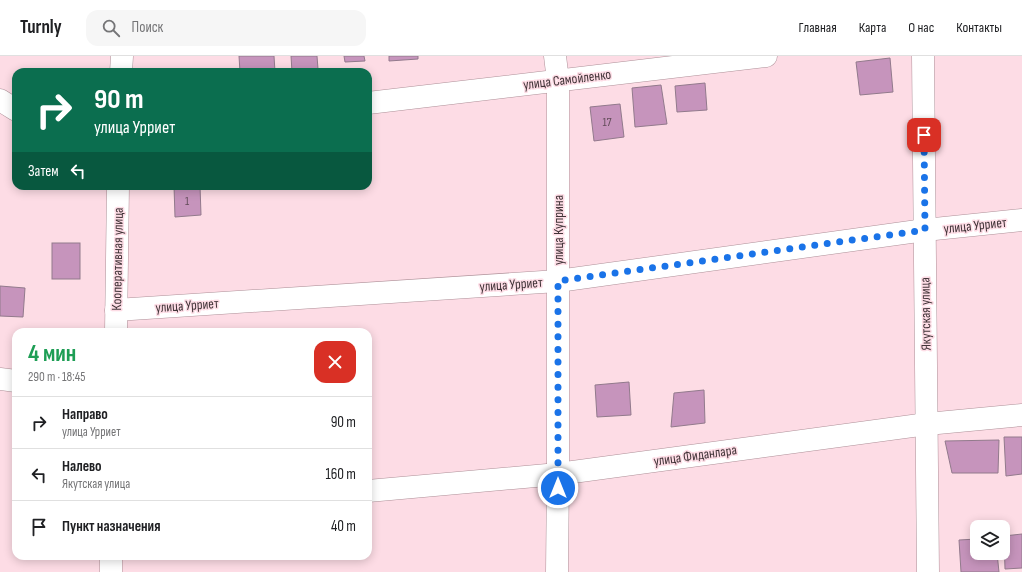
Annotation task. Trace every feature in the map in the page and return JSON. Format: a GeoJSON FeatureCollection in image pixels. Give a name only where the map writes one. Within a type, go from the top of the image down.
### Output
{"type":"FeatureCollection","features":[{"type":"Feature","properties":{"kind":"street"},"geometry":{"type":"LineString","coordinates":[[121,68],[122,56]]}},
{"type":"Feature","properties":{"kind":"street","name":"улица Куприна"},"geometry":{"type":"LineString","coordinates":[[555,56],[558,80],[557,572]]}},
{"type":"Feature","properties":{"kind":"street","name":"улица Самойленко"},"geometry":{"type":"LineString","coordinates":[[372,103],[766,56]]}},
{"type":"Feature","properties":{"kind":"street","name":"Якутская улица"},"geometry":{"type":"LineString","coordinates":[[923,56],[928,572]]}},
{"type":"Feature","properties":{"kind":"street"},"geometry":{"type":"LineString","coordinates":[[0,100],[12,108]]}},
{"type":"Feature","properties":{"kind":"street","name":"Кооперативная улица"},"geometry":{"type":"LineString","coordinates":[[116,328],[118,190]]}},
{"type":"Feature","properties":{"kind":"street","name":"улица Урриет"},"geometry":{"type":"LineString","coordinates":[[116,310],[558,281],[925,230],[1022,220]]}},
{"type":"Feature","properties":{"kind":"street"},"geometry":{"type":"LineString","coordinates":[[0,379],[12,380]]}},
{"type":"Feature","properties":{"kind":"street","name":"улица Фиданлара"},"geometry":{"type":"LineString","coordinates":[[372,491],[558,474],[926,424],[1022,415]]}},
{"type":"Feature","properties":{"kind":"street"},"geometry":{"type":"LineString","coordinates":[[111,560],[111,572]]}},
{"type":"Feature","properties":{"kind":"building"},"geometry":{"type":"Polygon","coordinates":[[[239,56],[274,56],[275,68],[240,68],[239,56]]]}},
{"type":"Feature","properties":{"kind":"building"},"geometry":{"type":"Polygon","coordinates":[[[291,56],[317,56],[318,68],[292,68],[291,56]]]}},
{"type":"Feature","properties":{"kind":"building"},"geometry":{"type":"Polygon","coordinates":[[[344,56],[364,56],[365,61],[345,62],[344,56]]]}},
{"type":"Feature","properties":{"kind":"building"},"geometry":{"type":"Polygon","coordinates":[[[389,56],[418,56],[418,59],[389,61],[389,56]]]}},
{"type":"Feature","properties":{"kind":"building"},"geometry":{"type":"Polygon","coordinates":[[[890,58],[893,92],[860,95],[856,62],[890,58]]]}},
{"type":"Feature","properties":{"kind":"building"},"geometry":{"type":"Polygon","coordinates":[[[705,83],[707,110],[677,112],[675,86],[705,83]]]}},
{"type":"Feature","properties":{"kind":"building"},"geometry":{"type":"Polygon","coordinates":[[[661,85],[667,124],[635,127],[632,88],[661,85]]]}},
{"type":"Feature","properties":{"kind":"building"},"geometry":{"type":"Polygon","coordinates":[[[620,104],[624,137],[594,141],[590,107],[620,104]]]}},
{"type":"Feature","properties":{"kind":"building"},"geometry":{"type":"Polygon","coordinates":[[[174,190],[200,190],[201,215],[175,217],[174,190]]]}},
{"type":"Feature","properties":{"kind":"building"},"geometry":{"type":"Polygon","coordinates":[[[52,243],[80,243],[80,279],[52,279],[52,243]]]}},
{"type":"Feature","properties":{"kind":"building"},"geometry":{"type":"Polygon","coordinates":[[[0,286],[25,288],[23,317],[0,316],[0,286]]]}},
{"type":"Feature","properties":{"kind":"building"},"geometry":{"type":"Polygon","coordinates":[[[629,382],[631,415],[597,417],[595,385],[629,382]]]}},
{"type":"Feature","properties":{"kind":"building"},"geometry":{"type":"Polygon","coordinates":[[[704,390],[705,423],[671,427],[674,393],[704,390]]]}},
{"type":"Feature","properties":{"kind":"building"},"geometry":{"type":"Polygon","coordinates":[[[1004,437],[1022,437],[1022,474],[1006,476],[1004,437]]]}},
{"type":"Feature","properties":{"kind":"building"},"geometry":{"type":"Polygon","coordinates":[[[999,440],[998,473],[952,473],[945,441],[999,440]]]}},
{"type":"Feature","properties":{"kind":"building"},"geometry":{"type":"Polygon","coordinates":[[[1022,534],[1022,568],[1005,569],[1005,560],[1010,560],[1010,535],[1022,534]]]}},
{"type":"Feature","properties":{"kind":"building"},"geometry":{"type":"Polygon","coordinates":[[[970,539],[970,560],[998,560],[999,572],[961,572],[959,540],[970,539]]]}},
{"type":"Feature","properties":{"kind":"route"},"geometry":{"type":"LineString","coordinates":[[558,488],[558,281],[925,230],[924,135]]}}]}
